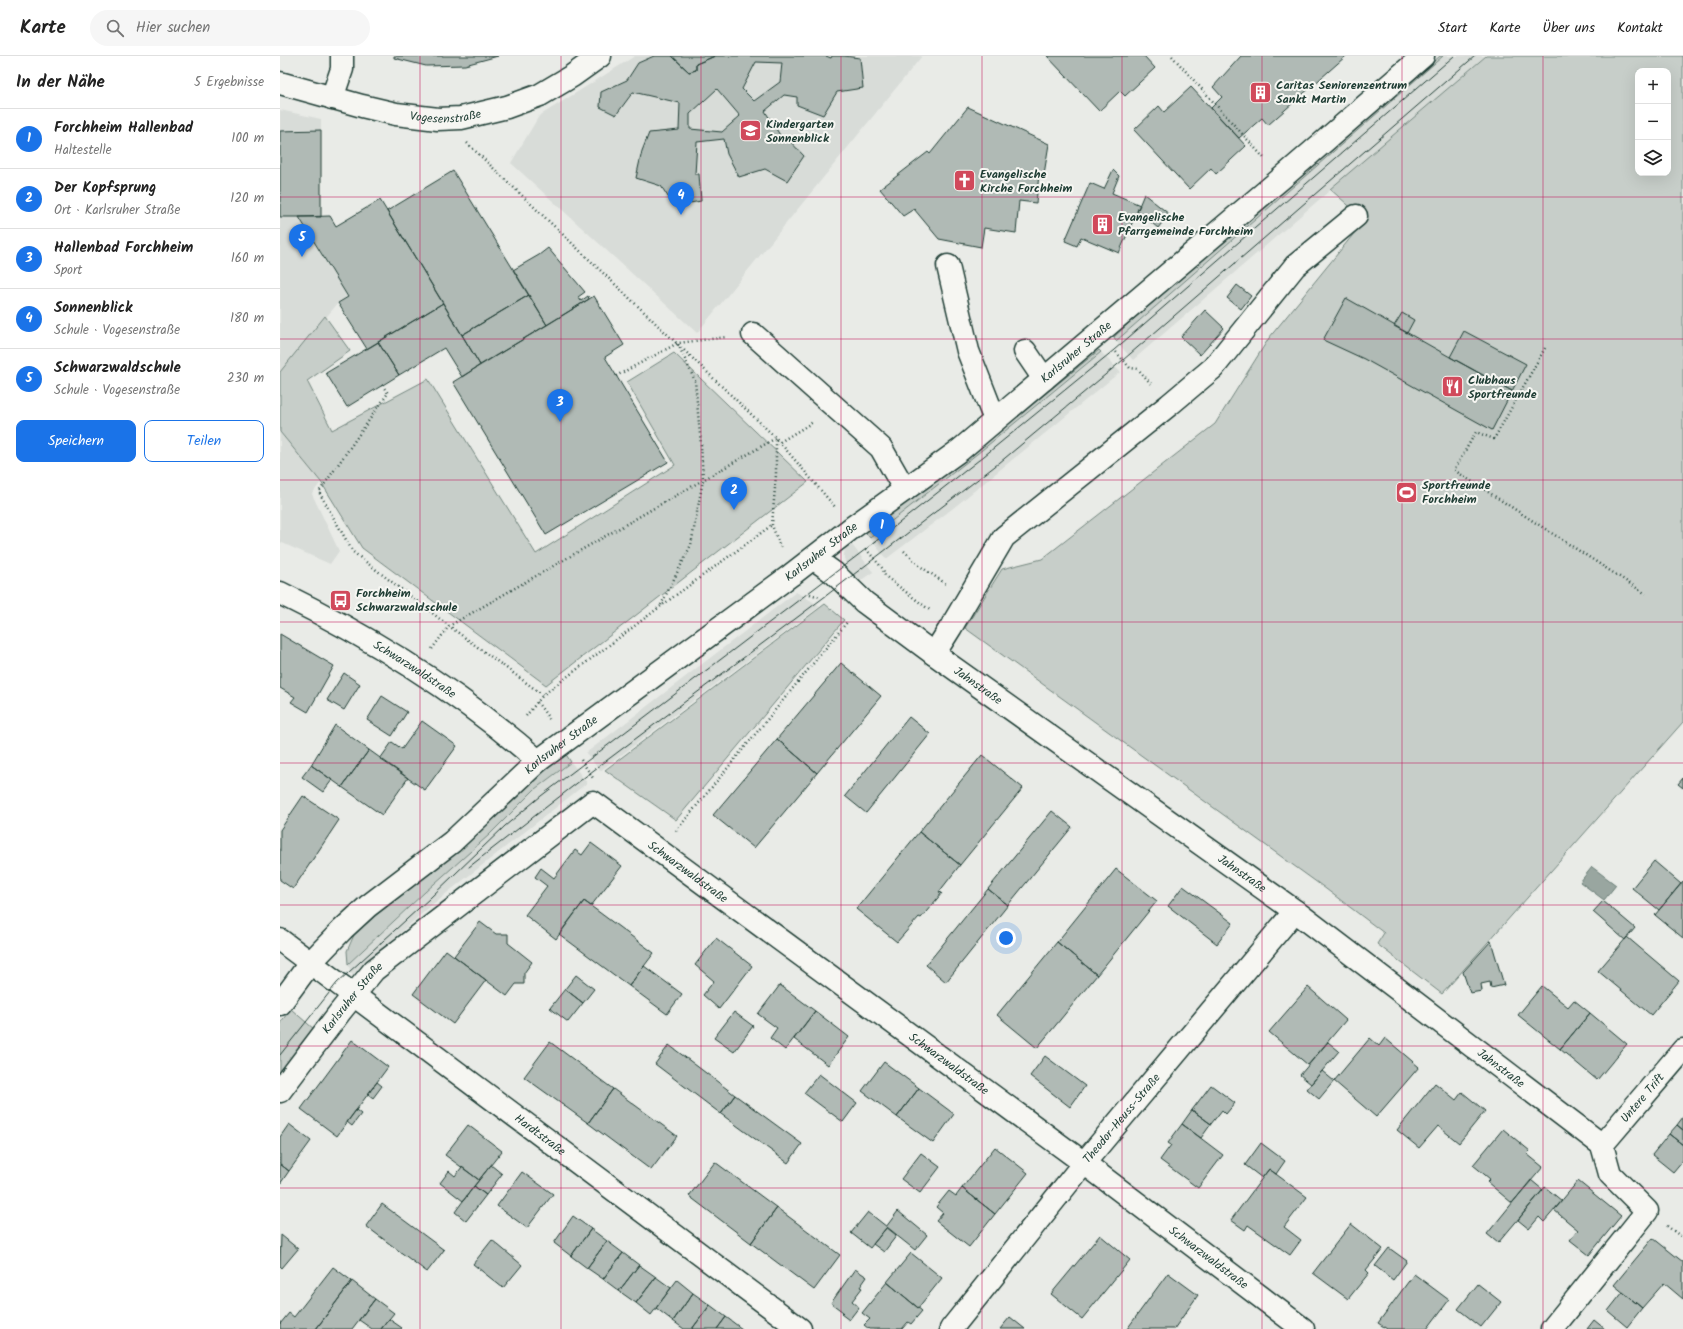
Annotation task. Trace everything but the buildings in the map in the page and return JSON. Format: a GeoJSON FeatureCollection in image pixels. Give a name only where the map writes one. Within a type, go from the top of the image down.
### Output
{"type":"FeatureCollection","features":[{"type":"Feature","properties":{"kind":"street"},"geometry":{"type":"LineString","coordinates":[[332,98],[342,69],[342,56]]}},
{"type":"Feature","properties":{"kind":"street","name":"Vogesenstraße"},"geometry":{"type":"LineString","coordinates":[[280,83],[396,114],[438,119],[461,118],[507,107],[540,95],[572,76],[600,56]]}},
{"type":"Feature","properties":{"kind":"street","name":"Karlsruher Straße"},"geometry":{"type":"LineString","coordinates":[[280,1004],[311,962],[368,906],[452,842],[538,761],[791,575],[853,527],[960,450],[1283,178],[1423,56]]}},
{"type":"Feature","properties":{"kind":"street"},"geometry":{"type":"LineString","coordinates":[[934,654],[952,627],[1004,537],[1170,405],[1213,368],[1295,266],[1356,216]]}},
{"type":"Feature","properties":{"kind":"street"},"geometry":{"type":"LineString","coordinates":[[948,266],[968,351],[995,420]]}},
{"type":"Feature","properties":{"kind":"street"},"geometry":{"type":"LineString","coordinates":[[753,334],[881,448],[905,490]]}},
{"type":"Feature","properties":{"kind":"street"},"geometry":{"type":"LineString","coordinates":[[1025,351],[1044,379]]}},
{"type":"Feature","properties":{"kind":"street","name":"Jahnstraße"},"geometry":{"type":"LineString","coordinates":[[813,558],[834,573],[860,598],[934,654],[1295,911],[1602,1145]]}},
{"type":"Feature","properties":{"kind":"street","name":"Schwarzwaldstraße"},"geometry":{"type":"LineString","coordinates":[[280,593],[417,669],[510,736],[538,761]]}},
{"type":"Feature","properties":{"kind":"street","name":"Karlsruher Straße"},"geometry":{"type":"LineString","coordinates":[[280,1091],[374,970],[593,802]]}},
{"type":"Feature","properties":{"kind":"street","name":"Schwarzwaldstraße"},"geometry":{"type":"LineString","coordinates":[[593,802],[1084,1163],[1303,1329]]}},
{"type":"Feature","properties":{"kind":"street","name":"Theodor-Heuss-Straße"},"geometry":{"type":"LineString","coordinates":[[951,1329],[1084,1163],[1295,911]]}},
{"type":"Feature","properties":{"kind":"street","name":"Hardtstraße"},"geometry":{"type":"LineString","coordinates":[[280,940],[800,1329]]}},
{"type":"Feature","properties":{"kind":"street","name":"Untere Trift"},"geometry":{"type":"LineString","coordinates":[[1602,1145],[1683,1050]]}},
{"type":"Feature","properties":{"kind":"street"},"geometry":{"type":"LineString","coordinates":[[1552,1329],[1647,1211],[1610,1174],[1602,1145]]}},
{"type":"Feature","properties":{"kind":"path"},"geometry":{"type":"LineString","coordinates":[[1172,56],[1283,178]]}},
{"type":"Feature","properties":{"kind":"path"},"geometry":{"type":"LineString","coordinates":[[461,118],[462,138],[780,442],[853,527],[866,549],[883,569],[886,576],[952,627]]}},
{"type":"Feature","properties":{"kind":"path"},"geometry":{"type":"LineString","coordinates":[[1099,333],[1130,368],[1138,369],[1170,405]]}},
{"type":"Feature","properties":{"kind":"path"},"geometry":{"type":"LineString","coordinates":[[616,376],[678,343],[753,334]]}},
{"type":"Feature","properties":{"kind":"path"},"geometry":{"type":"LineString","coordinates":[[661,606],[691,545],[703,480],[695,381],[678,343]]}},
{"type":"Feature","properties":{"kind":"path"},"geometry":{"type":"LineString","coordinates":[[1545,348],[1494,439],[1476,432],[1454,470],[1646,594]]}},
{"type":"Feature","properties":{"kind":"path"},"geometry":{"type":"LineString","coordinates":[[382,385],[388,393],[319,492],[353,552],[449,626],[543,695],[772,525]]}},
{"type":"Feature","properties":{"kind":"path"},"geometry":{"type":"LineString","coordinates":[[780,442],[812,422]]}},
{"type":"Feature","properties":{"kind":"path"},"geometry":{"type":"LineString","coordinates":[[417,669],[449,626],[776,438]]}},
{"type":"Feature","properties":{"kind":"path"},"geometry":{"type":"LineString","coordinates":[[776,438],[776,475],[772,525],[795,588],[840,606],[860,598]]}},
{"type":"Feature","properties":{"kind":"path"},"geometry":{"type":"LineString","coordinates":[[904,551],[920,566],[946,584]]}},
{"type":"Feature","properties":{"kind":"path"},"geometry":{"type":"LineString","coordinates":[[660,852],[860,598]]}},
{"type":"Feature","properties":{"kind":"path"},"geometry":{"type":"LineString","coordinates":[[566,741],[597,784],[593,802]]}},
{"type":"Feature","properties":{"kind":"shaded area"},"geometry":{"type":"Polygon","coordinates":[[[635,56],[922,56],[697,333],[511,163],[539,116],[635,56]]]}},
{"type":"Feature","properties":{"kind":"shaded area"},"geometry":{"type":"Polygon","coordinates":[[[1440,56],[1443,56],[1116,341],[1114,337],[1129,323],[1440,56]]]}},
{"type":"Feature","properties":{"kind":"shaded area"},"geometry":{"type":"Polygon","coordinates":[[[1443,56],[1486,56],[1133,360],[1116,341],[1443,56]]]}},
{"type":"Feature","properties":{"kind":"shaded area","name":"Sportfreunde Forchheim"},"geometry":{"type":"Polygon","coordinates":[[[1486,56],[1683,56],[1683,722],[1442,994],[1377,944],[1384,933],[1322,886],[965,628],[1002,569],[1042,559],[1215,424],[1269,338],[1365,220],[1330,189],[1486,56]]]}},
{"type":"Feature","properties":{"kind":"shaded area"},"geometry":{"type":"Polygon","coordinates":[[[280,110],[321,119],[321,217],[299,217],[348,297],[338,303],[280,373],[280,110]]]}},
{"type":"Feature","properties":{"kind":"shaded area"},"geometry":{"type":"Polygon","coordinates":[[[325,316],[350,351],[307,381],[332,430],[428,379],[536,554],[675,465],[627,382],[674,353],[808,482],[546,685],[362,548],[321,482],[280,432],[280,372],[325,316]]]}},
{"type":"Feature","properties":{"kind":"shaded area"},"geometry":{"type":"Polygon","coordinates":[[[1099,350],[1101,352],[982,450],[870,538],[863,529],[917,495],[951,471],[1099,350]]]}},
{"type":"Feature","properties":{"kind":"shaded area"},"geometry":{"type":"Polygon","coordinates":[[[1101,352],[1120,372],[952,509],[886,559],[870,538],[982,450],[1101,352]]]}},
{"type":"Feature","properties":{"kind":"shaded area"},"geometry":{"type":"Polygon","coordinates":[[[280,432],[321,482],[312,494],[339,551],[330,564],[280,542],[280,432]]]}},
{"type":"Feature","properties":{"kind":"shaded area"},"geometry":{"type":"Polygon","coordinates":[[[849,541],[873,572],[857,583],[845,563],[845,548],[849,541]]]}},
{"type":"Feature","properties":{"kind":"shaded area"},"geometry":{"type":"Polygon","coordinates":[[[796,592],[820,606],[600,771],[586,753],[796,592]]]}},
{"type":"Feature","properties":{"kind":"shaded area"},"geometry":{"type":"Polygon","coordinates":[[[825,604],[844,620],[676,820],[605,770],[825,604]]]}},
{"type":"Feature","properties":{"kind":"shaded area"},"geometry":{"type":"Polygon","coordinates":[[[565,753],[571,762],[535,789],[489,835],[348,964],[347,951],[354,935],[375,916],[463,848],[539,773],[565,753]]]}},
{"type":"Feature","properties":{"kind":"shaded area"},"geometry":{"type":"Polygon","coordinates":[[[571,762],[587,783],[434,903],[352,975],[348,964],[535,789],[571,762]]]}},
{"type":"Feature","properties":{"kind":"shaded area"},"geometry":{"type":"Polygon","coordinates":[[[1592,867],[1616,885],[1604,900],[1580,882],[1592,867]]]}},
{"type":"Feature","properties":{"kind":"shaded area"},"geometry":{"type":"Polygon","coordinates":[[[291,1009],[315,1030],[280,1076],[280,1023],[291,1009]]]}},
{"type":"Feature","properties":{"kind":"tram line"},"geometry":{"type":"LineString","coordinates":[[280,1055],[337,983],[430,898],[505,826],[541,796],[866,549],[984,456],[1114,350],[1454,56]]}},
{"type":"Feature","properties":{"kind":"tram line"},"geometry":{"type":"LineString","coordinates":[[469,867],[590,773],[823,598],[999,463],[1123,360],[1475,56]]}},
{"type":"Feature","properties":{"kind":"place","name":"Caritas Seniorenzentrum Sankt Martin"},"geometry":{"type":"Point","coordinates":[1261,92]}},
{"type":"Feature","properties":{"kind":"place","name":"Kindergarten Sonnenblick"},"geometry":{"type":"Point","coordinates":[750,131]}},
{"type":"Feature","properties":{"kind":"place","name":"Evangelische Kirche Forchheim"},"geometry":{"type":"Point","coordinates":[964,181]}},
{"type":"Feature","properties":{"kind":"place","name":"Sonnenblick"},"geometry":{"type":"Point","coordinates":[681,215]}},
{"type":"Feature","properties":{"kind":"place","name":"Evangelische Pfarrgemeinde Forchheim"},"geometry":{"type":"Point","coordinates":[1102,224]}},
{"type":"Feature","properties":{"kind":"place","name":"Schwarzwaldschule"},"geometry":{"type":"Point","coordinates":[302,257]}},
{"type":"Feature","properties":{"kind":"place","name":"Clubhaus Sportfreunde"},"geometry":{"type":"Point","coordinates":[1452,387]}},
{"type":"Feature","properties":{"kind":"place","name":"Hallenbad Forchheim"},"geometry":{"type":"Point","coordinates":[560,422]}},
{"type":"Feature","properties":{"kind":"place","name":"Sportfreunde Forchheim"},"geometry":{"type":"Point","coordinates":[1406,492]}},
{"type":"Feature","properties":{"kind":"place","name":"Der Kopfsprung"},"geometry":{"type":"Point","coordinates":[734,510]}},
{"type":"Feature","properties":{"kind":"place","name":"Forchheim Hallenbad"},"geometry":{"type":"Point","coordinates":[882,545]}},
{"type":"Feature","properties":{"kind":"place","name":"Forchheim Schwarzwaldschule"},"geometry":{"type":"Point","coordinates":[340,600]}}]}
